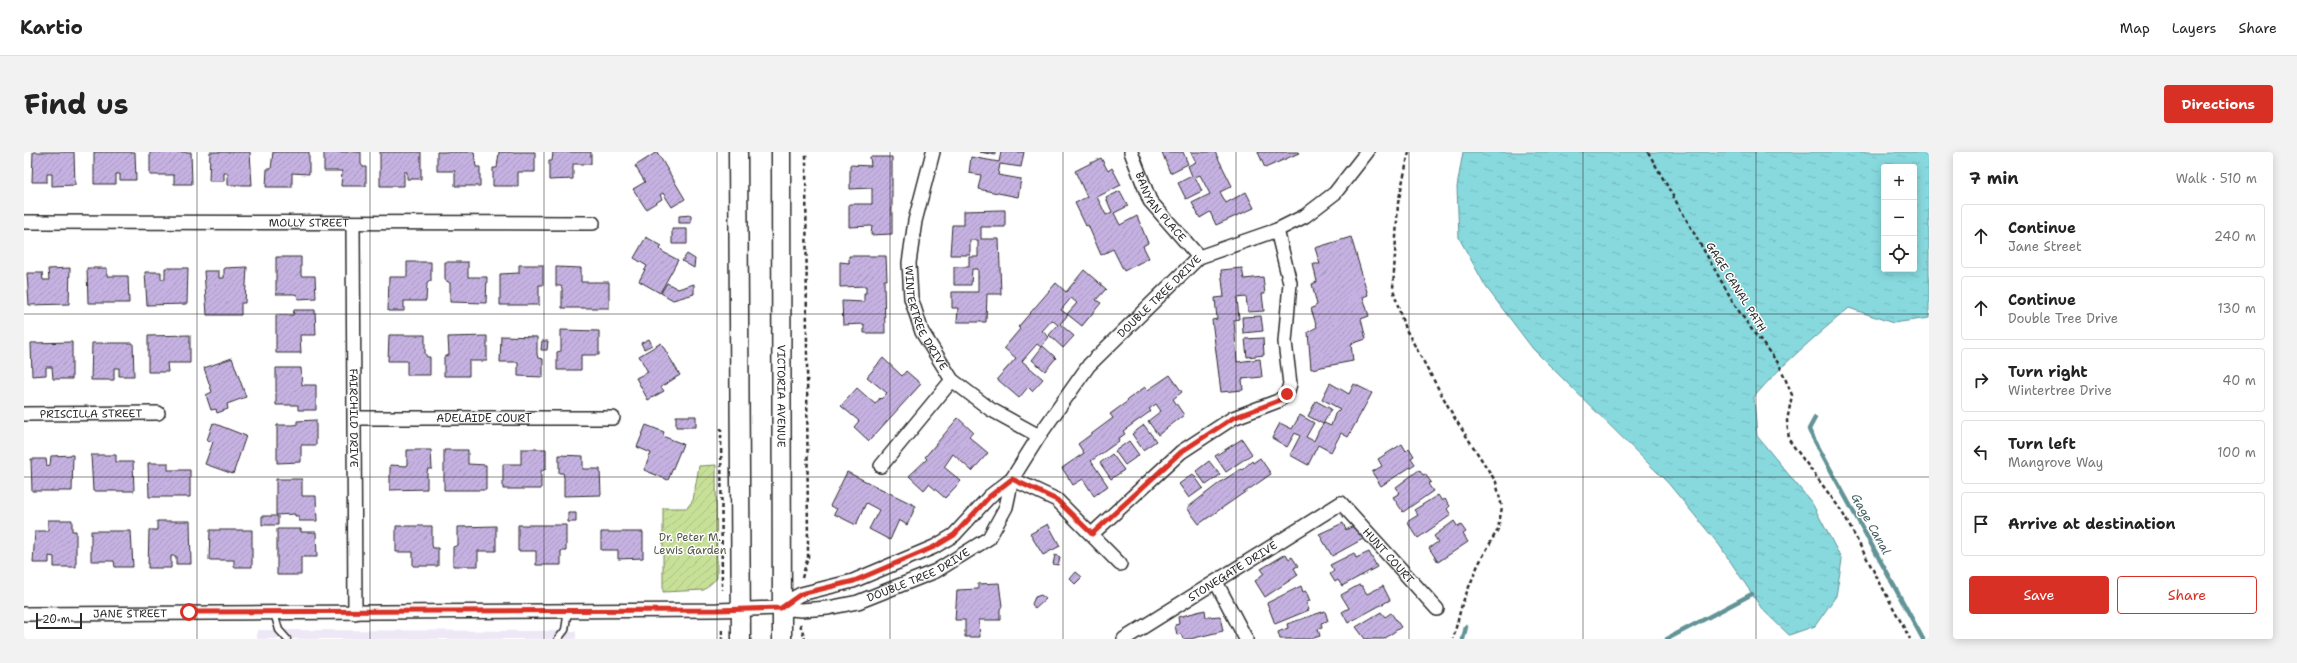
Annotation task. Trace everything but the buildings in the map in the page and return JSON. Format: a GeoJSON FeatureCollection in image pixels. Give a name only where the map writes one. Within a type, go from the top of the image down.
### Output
{"type":"FeatureCollection","features":[{"type":"Feature","properties":{"kind":"main road"},"geometry":{"type":"LineString","coordinates":[[738,152],[741,639]]}},
{"type":"Feature","properties":{"kind":"main road","name":"VICTORIA AVENUE"},"geometry":{"type":"LineString","coordinates":[[780,152],[782,639]]}},
{"type":"Feature","properties":{"kind":"street","name":"WINTERTREE DRIVE"},"geometry":{"type":"LineString","coordinates":[[933,152],[915,221],[909,263],[911,298],[922,332],[952,380],[990,409],[1039,436]]}},
{"type":"Feature","properties":{"kind":"street","name":"BANYAN PLACE"},"geometry":{"type":"LineString","coordinates":[[1131,152],[1150,201],[1199,257]]}},
{"type":"Feature","properties":{"kind":"street","name":"DOUBLE TREE DRIVE"},"geometry":{"type":"LineString","coordinates":[[740,610],[781,608],[801,610],[828,608],[858,602],[936,571],[989,538],[1006,507],[1012,479],[1039,436],[1089,365],[1199,257],[1276,230],[1305,216],[1335,193],[1367,152]]}},
{"type":"Feature","properties":{"kind":"street","name":"MOLLY STREET"},"geometry":{"type":"LineString","coordinates":[[24,222],[593,224]]}},
{"type":"Feature","properties":{"kind":"street","name":"FAIRCHILD DRIVE"},"geometry":{"type":"LineString","coordinates":[[353,224],[355,613]]}},
{"type":"Feature","properties":{"kind":"street"},"geometry":{"type":"LineString","coordinates":[[1092,534],[1186,448],[1233,418],[1278,401],[1287,394],[1290,384],[1285,342],[1290,283],[1276,230]]}},
{"type":"Feature","properties":{"kind":"street"},"geometry":{"type":"LineString","coordinates":[[881,466],[952,380]]}},
{"type":"Feature","properties":{"kind":"street","name":"PRISCILLA STREET"},"geometry":{"type":"LineString","coordinates":[[24,414],[158,413]]}},
{"type":"Feature","properties":{"kind":"street","name":"ADELAIDE COURT"},"geometry":{"type":"LineString","coordinates":[[355,418],[613,418]]}},
{"type":"Feature","properties":{"kind":"street","name":"DOUBLE TREE DRIVE"},"geometry":{"type":"LineString","coordinates":[[781,608],[801,594],[854,581],[934,547],[954,535],[990,496],[1012,479]]}},
{"type":"Feature","properties":{"kind":"street"},"geometry":{"type":"LineString","coordinates":[[1012,479],[1057,500],[1120,564]]}},
{"type":"Feature","properties":{"kind":"street","name":"STONEGATE DRIVE"},"geometry":{"type":"LineString","coordinates":[[1124,639],[1342,503]]}},
{"type":"Feature","properties":{"kind":"street","name":"HUNT COURT"},"geometry":{"type":"LineString","coordinates":[[1342,503],[1437,609]]}},
{"type":"Feature","properties":{"kind":"street"},"geometry":{"type":"LineString","coordinates":[[1216,582],[1246,639]]}},
{"type":"Feature","properties":{"kind":"street","name":"JANE STREET"},"geometry":{"type":"LineString","coordinates":[[24,614],[740,610]]}},
{"type":"Feature","properties":{"kind":"lane"},"geometry":{"type":"LineString","coordinates":[[558,639],[563,636],[568,610]]}},
{"type":"Feature","properties":{"kind":"lane"},"geometry":{"type":"LineString","coordinates":[[274,613],[280,630],[288,639]]}},
{"type":"Feature","properties":{"kind":"path"},"geometry":{"type":"LineString","coordinates":[[802,578],[808,557],[806,152]]}},
{"type":"Feature","properties":{"kind":"path"},"geometry":{"type":"LineString","coordinates":[[1408,152],[1398,203],[1393,289],[1404,326],[1454,417],[1496,482],[1502,507],[1498,530],[1478,565],[1462,604],[1453,639]]}},
{"type":"Feature","properties":{"kind":"path","name":"GAGE CANAL PATH"},"geometry":{"type":"LineString","coordinates":[[1648,152],[1736,307],[1779,364],[1792,395],[1787,422],[1789,440],[1841,510],[1910,639]]}},
{"type":"Feature","properties":{"kind":"path"},"geometry":{"type":"LineString","coordinates":[[800,624],[805,639]]}},
{"type":"Feature","properties":{"kind":"path"},"geometry":{"type":"LineString","coordinates":[[722,630],[722,639]]}},
{"type":"Feature","properties":{"kind":"shaded area"},"geometry":{"type":"Polygon","coordinates":[[[257,630],[576,631],[576,639],[257,639],[257,630]]]}},
{"type":"Feature","properties":{"kind":"green space","name":"Dr. Peter M. Lewis Garden"},"geometry":{"type":"Polygon","coordinates":[[[716,465],[717,578],[704,590],[663,592],[663,508],[687,508],[693,500],[699,466],[716,465]]]}},
{"type":"Feature","properties":{"kind":"water"},"geometry":{"type":"Polygon","coordinates":[[[1463,152],[1929,152],[1929,318],[1893,323],[1849,308],[1788,362],[1754,397],[1757,436],[1812,503],[1842,560],[1836,596],[1815,626],[1789,635],[1762,609],[1720,546],[1668,483],[1533,349],[1486,287],[1459,238],[1457,187],[1463,152]]]}},
{"type":"Feature","properties":{"kind":"waterway","name":"Gage Canal"},"geometry":{"type":"LineString","coordinates":[[1815,418],[1809,429],[1810,432],[1923,639]]}},
{"type":"Feature","properties":{"kind":"waterway"},"geometry":{"type":"LineString","coordinates":[[1667,639],[1752,594]]}},
{"type":"Feature","properties":{"kind":"waterway"},"geometry":{"type":"LineString","coordinates":[[1463,639],[1466,627]]}},
{"type":"Feature","properties":{"kind":"route"},"geometry":{"type":"LineString","coordinates":[[189,612],[355,613],[568,610],[740,610],[781,608],[790,600],[801,594],[854,581],[934,547],[954,535],[990,496],[1012,479],[1057,500],[1092,534],[1181,452],[1233,418],[1278,401],[1287,394]]}}]}
